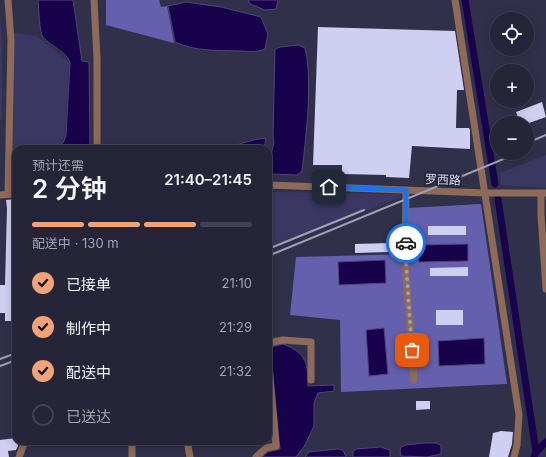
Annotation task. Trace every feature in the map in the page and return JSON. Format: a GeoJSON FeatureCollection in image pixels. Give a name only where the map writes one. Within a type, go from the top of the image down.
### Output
{"type":"FeatureCollection","features":[{"type":"Feature","properties":{"kind":"street"},"geometry":{"type":"LineString","coordinates":[[8,0],[11,40],[8,194]]}},
{"type":"Feature","properties":{"kind":"street"},"geometry":{"type":"LineString","coordinates":[[94,0],[97,59],[97,145]]}},
{"type":"Feature","properties":{"kind":"street"},"geometry":{"type":"LineString","coordinates":[[455,0],[486,193],[519,415],[517,446],[514,457]]}},
{"type":"Feature","properties":{"kind":"street","name":"罗西路"},"geometry":{"type":"LineString","coordinates":[[272,185],[486,193],[543,193]]}},
{"type":"Feature","properties":{"kind":"street"},"geometry":{"type":"LineString","coordinates":[[406,190],[406,263],[414,380]]}},
{"type":"Feature","properties":{"kind":"street"},"geometry":{"type":"LineString","coordinates":[[543,193],[541,215],[546,289]]}},
{"type":"Feature","properties":{"kind":"street"},"geometry":{"type":"LineString","coordinates":[[0,195],[12,194]]}},
{"type":"Feature","properties":{"kind":"street"},"geometry":{"type":"LineString","coordinates":[[272,342],[283,340],[310,342],[311,380]]}},
{"type":"Feature","properties":{"kind":"street"},"geometry":{"type":"LineString","coordinates":[[256,457],[266,448],[276,446],[272,400]]}},
{"type":"Feature","properties":{"kind":"street"},"geometry":{"type":"LineString","coordinates":[[19,457],[24,445]]}},
{"type":"Feature","properties":{"kind":"street"},"geometry":{"type":"LineString","coordinates":[[132,445],[132,457]]}},
{"type":"Feature","properties":{"kind":"street"},"geometry":{"type":"LineString","coordinates":[[188,445],[190,457]]}},
{"type":"Feature","properties":{"kind":"shaded area"},"geometry":{"type":"Polygon","coordinates":[[[38,0],[73,0],[82,61],[89,62],[90,145],[61,145],[66,136],[70,63],[66,55],[43,37],[40,25],[38,0]]]}},
{"type":"Feature","properties":{"kind":"shaded area"},"geometry":{"type":"Polygon","coordinates":[[[106,0],[159,0],[161,7],[167,6],[174,43],[106,25],[106,0]]]}},
{"type":"Feature","properties":{"kind":"shaded area"},"geometry":{"type":"Polygon","coordinates":[[[248,0],[278,0],[276,9],[265,10],[250,4],[248,0]]]}},
{"type":"Feature","properties":{"kind":"shaded area"},"geometry":{"type":"Polygon","coordinates":[[[186,2],[221,7],[261,17],[268,34],[265,49],[252,52],[207,50],[175,42],[168,6],[186,2]]]}},
{"type":"Feature","properties":{"kind":"shaded area"},"geometry":{"type":"Polygon","coordinates":[[[0,15],[2,39],[2,120],[0,120],[0,15]]]}},
{"type":"Feature","properties":{"kind":"shaded area"},"geometry":{"type":"Polygon","coordinates":[[[14,33],[37,36],[69,62],[65,132],[62,142],[59,145],[12,145],[12,171],[10,169],[14,33]]]}},
{"type":"Feature","properties":{"kind":"shaded area"},"geometry":{"type":"Polygon","coordinates":[[[298,45],[305,48],[307,61],[309,92],[308,109],[302,171],[297,175],[272,174],[272,149],[274,141],[275,49],[298,45]]]}},
{"type":"Feature","properties":{"kind":"shaded area"},"geometry":{"type":"Polygon","coordinates":[[[266,138],[265,145],[236,145],[266,138]]]}},
{"type":"Feature","properties":{"kind":"shaded area"},"geometry":{"type":"Polygon","coordinates":[[[546,155],[546,188],[501,185],[500,173],[546,155]]]}},
{"type":"Feature","properties":{"kind":"shaded area"},"geometry":{"type":"Polygon","coordinates":[[[272,192],[400,194],[401,197],[272,248],[272,192]]]}},
{"type":"Feature","properties":{"kind":"shaded area"},"geometry":{"type":"Polygon","coordinates":[[[481,204],[507,384],[341,392],[340,320],[290,315],[296,257],[408,254],[408,208],[481,204]]]}},
{"type":"Feature","properties":{"kind":"shaded area"},"geometry":{"type":"Polygon","coordinates":[[[468,244],[468,261],[419,262],[418,245],[468,244]]]}},
{"type":"Feature","properties":{"kind":"shaded area"},"geometry":{"type":"Polygon","coordinates":[[[385,260],[386,283],[339,285],[338,262],[385,260]]]}},
{"type":"Feature","properties":{"kind":"shaded area"},"geometry":{"type":"Polygon","coordinates":[[[384,328],[388,374],[369,376],[366,330],[384,328]]]}},
{"type":"Feature","properties":{"kind":"shaded area"},"geometry":{"type":"Polygon","coordinates":[[[484,338],[485,364],[439,366],[438,341],[484,338]]]}},
{"type":"Feature","properties":{"kind":"shaded area"},"geometry":{"type":"Polygon","coordinates":[[[283,344],[291,347],[301,355],[306,365],[308,386],[334,385],[334,391],[318,393],[314,403],[314,426],[305,445],[296,457],[262,457],[268,452],[280,449],[272,369],[272,347],[283,344]]]}},
{"type":"Feature","properties":{"kind":"shaded area"},"geometry":{"type":"Polygon","coordinates":[[[423,443],[436,443],[441,445],[441,454],[427,457],[401,456],[401,447],[423,443]]]}},
{"type":"Feature","properties":{"kind":"shaded area"},"geometry":{"type":"Polygon","coordinates":[[[381,447],[390,450],[390,457],[353,457],[353,451],[356,449],[381,447]]]}},
{"type":"Feature","properties":{"kind":"shaded area"},"geometry":{"type":"Polygon","coordinates":[[[338,449],[343,450],[346,457],[305,457],[309,452],[338,449]]]}},
{"type":"Feature","properties":{"kind":"building"},"geometry":{"type":"Polygon","coordinates":[[[318,27],[455,31],[464,90],[457,90],[456,128],[469,128],[470,149],[412,146],[409,178],[386,177],[386,175],[342,174],[342,165],[313,165],[318,27]]]}},
{"type":"Feature","properties":{"kind":"building"},"geometry":{"type":"Polygon","coordinates":[[[542,102],[546,117],[534,121],[534,116],[517,116],[516,112],[526,108],[534,108],[534,105],[542,102]]]}},
{"type":"Feature","properties":{"kind":"building"},"geometry":{"type":"Polygon","coordinates":[[[12,199],[12,321],[5,321],[5,313],[0,313],[0,285],[5,285],[6,200],[12,199]]]}},
{"type":"Feature","properties":{"kind":"building"},"geometry":{"type":"Polygon","coordinates":[[[428,226],[466,226],[466,235],[428,235],[428,226]]]}},
{"type":"Feature","properties":{"kind":"building"},"geometry":{"type":"Polygon","coordinates":[[[389,243],[389,252],[355,253],[355,244],[389,243]]]}},
{"type":"Feature","properties":{"kind":"building"},"geometry":{"type":"Polygon","coordinates":[[[468,267],[468,276],[430,276],[430,268],[468,267]]]}},
{"type":"Feature","properties":{"kind":"building"},"geometry":{"type":"Polygon","coordinates":[[[436,310],[463,310],[463,325],[436,325],[436,310]]]}},
{"type":"Feature","properties":{"kind":"building"},"geometry":{"type":"Polygon","coordinates":[[[416,401],[430,401],[430,409],[416,410],[416,401]]]}},
{"type":"Feature","properties":{"kind":"building"},"geometry":{"type":"Polygon","coordinates":[[[501,431],[513,432],[512,444],[508,457],[489,457],[493,433],[501,431]]]}},
{"type":"Feature","properties":{"kind":"building"},"geometry":{"type":"Polygon","coordinates":[[[12,438],[12,445],[18,445],[16,450],[8,451],[9,457],[0,457],[0,440],[12,438]]]}},
{"type":"Feature","properties":{"kind":"waterway"},"geometry":{"type":"LineString","coordinates":[[465,0],[495,184]]}},
{"type":"Feature","properties":{"kind":"waterway"},"geometry":{"type":"LineString","coordinates":[[498,199],[536,452]]}},
{"type":"Feature","properties":{"kind":"waterway"},"geometry":{"type":"LineString","coordinates":[[534,457],[536,452],[546,442]]}},
{"type":"Feature","properties":{"kind":"railway"},"geometry":{"type":"LineString","coordinates":[[534,140],[546,135]]}},
{"type":"Feature","properties":{"kind":"railway"},"geometry":{"type":"LineString","coordinates":[[272,254],[501,160]]}},
{"type":"Feature","properties":{"kind":"railway"},"geometry":{"type":"LineString","coordinates":[[272,247],[364,210]]}},
{"type":"Feature","properties":{"kind":"railway"},"geometry":{"type":"LineString","coordinates":[[0,359],[12,354]]}},
{"type":"Feature","properties":{"kind":"railway"},"geometry":{"type":"LineString","coordinates":[[0,366],[12,362]]}},
{"type":"Feature","properties":{"kind":"way so far"},"geometry":{"type":"LineString","coordinates":[[406,243],[412,350]]}},
{"type":"Feature","properties":{"kind":"route"},"geometry":{"type":"LineString","coordinates":[[329,187],[406,190],[406,243]]}}]}
